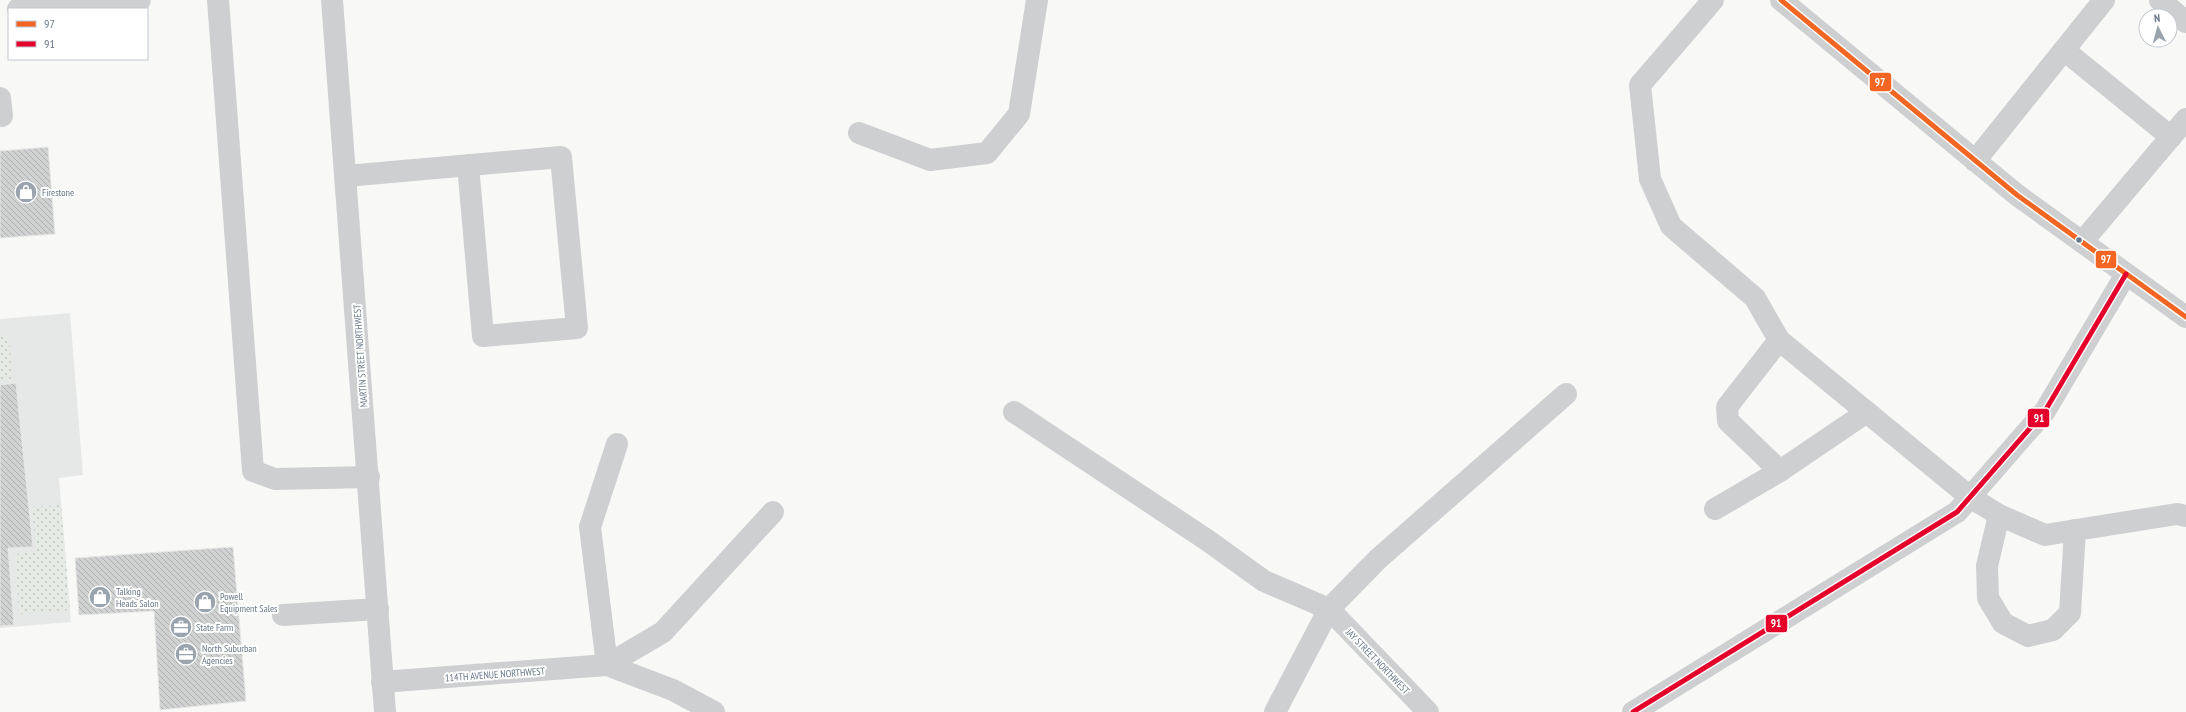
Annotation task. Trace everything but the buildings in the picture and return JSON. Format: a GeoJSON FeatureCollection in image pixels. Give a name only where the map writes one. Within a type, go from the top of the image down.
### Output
{"type":"FeatureCollection","features":[{"type":"Feature","properties":{"kind":"street"},"geometry":{"type":"LineString","coordinates":[[29,8],[140,0]]}},
{"type":"Feature","properties":{"kind":"street"},"geometry":{"type":"LineString","coordinates":[[218,0],[253,471],[275,479],[369,477]]}},
{"type":"Feature","properties":{"kind":"street","name":"MARTIN STREET NORTHWEST"},"geometry":{"type":"LineString","coordinates":[[332,0],[369,477],[385,712]]}},
{"type":"Feature","properties":{"kind":"street"},"geometry":{"type":"LineString","coordinates":[[859,133],[930,160],[987,153],[1019,114],[1037,0]]}},
{"type":"Feature","properties":{"kind":"street"},"geometry":{"type":"LineString","coordinates":[[1712,0],[1640,85],[1650,179],[1671,226],[1755,298],[1779,340],[1970,497],[1999,515],[2045,535],[2177,514],[2186,516]]}},
{"type":"Feature","properties":{"kind":"street"},"geometry":{"type":"LineString","coordinates":[[1975,161],[2104,0]]}},
{"type":"Feature","properties":{"kind":"street"},"geometry":{"type":"LineString","coordinates":[[2160,0],[2186,22]]}},
{"type":"Feature","properties":{"kind":"street"},"geometry":{"type":"LineString","coordinates":[[1790,3],[2017,195],[2084,241],[2126,274],[2186,317]]}},
{"type":"Feature","properties":{"kind":"street"},"geometry":{"type":"LineString","coordinates":[[2064,50],[2171,137]]}},
{"type":"Feature","properties":{"kind":"street"},"geometry":{"type":"LineString","coordinates":[[2084,241],[2186,119]]}},
{"type":"Feature","properties":{"kind":"street"},"geometry":{"type":"LineString","coordinates":[[346,176],[468,165],[561,157],[577,328],[483,336],[468,165]]}},
{"type":"Feature","properties":{"kind":"street"},"geometry":{"type":"LineString","coordinates":[[1634,712],[1957,512],[2045,411],[2126,274]]}},
{"type":"Feature","properties":{"kind":"street"},"geometry":{"type":"LineString","coordinates":[[1779,340],[1727,407],[1728,421],[1780,471]]}},
{"type":"Feature","properties":{"kind":"street"},"geometry":{"type":"LineString","coordinates":[[1274,712],[1329,609],[1378,559],[1566,394]]}},
{"type":"Feature","properties":{"kind":"street"},"geometry":{"type":"LineString","coordinates":[[1014,412],[1207,540],[1264,581],[1329,609]]}},
{"type":"Feature","properties":{"kind":"street"},"geometry":{"type":"LineString","coordinates":[[1715,509],[1780,471],[1867,412]]}},
{"type":"Feature","properties":{"kind":"street"},"geometry":{"type":"LineString","coordinates":[[607,665],[590,527],[617,444]]}},
{"type":"Feature","properties":{"kind":"street"},"geometry":{"type":"LineString","coordinates":[[607,665],[663,632],[774,512]]}},
{"type":"Feature","properties":{"kind":"street"},"geometry":{"type":"LineString","coordinates":[[1999,515],[1987,566],[1988,598],[2002,623],[2028,636],[2053,630],[2070,613],[2075,530]]}},
{"type":"Feature","properties":{"kind":"street"},"geometry":{"type":"LineString","coordinates":[[283,615],[378,609]]}},
{"type":"Feature","properties":{"kind":"street","name":"JAY STREET NORTHWEST"},"geometry":{"type":"LineString","coordinates":[[1329,609],[1428,712]]}},
{"type":"Feature","properties":{"kind":"street"},"geometry":{"type":"LineString","coordinates":[[607,665],[673,690],[714,712]]}},
{"type":"Feature","properties":{"kind":"street","name":"114TH AVENUE NORTHWEST"},"geometry":{"type":"LineString","coordinates":[[382,682],[607,665]]}},
{"type":"Feature","properties":{"kind":"shaded area"},"geometry":{"type":"Polygon","coordinates":[[[70,313],[83,475],[59,478],[71,622],[0,628],[0,319],[70,313]]]}},
{"type":"Feature","properties":{"kind":"shaded area"},"geometry":{"type":"Polygon","coordinates":[[[9,336],[12,380],[0,382],[0,337],[9,336]]]}},
{"type":"Feature","properties":{"kind":"shaded area"},"geometry":{"type":"Polygon","coordinates":[[[61,505],[70,610],[19,614],[15,554],[36,552],[32,507],[61,505]]]}},
{"type":"Feature","properties":{"kind":"transit line","name":"97"},"geometry":{"type":"LineString","coordinates":[[1781,0],[2017,195],[2186,317]]}},
{"type":"Feature","properties":{"kind":"transit line","name":"91"},"geometry":{"type":"LineString","coordinates":[[1633,712],[1957,512],[2045,411],[2126,274]]}},
{"type":"Feature","properties":{"kind":"place","name":"Firestone"},"geometry":{"type":"Point","coordinates":[26,192]}},
{"type":"Feature","properties":{"kind":"place","name":"Talking Heads Salon"},"geometry":{"type":"Point","coordinates":[100,597]}},
{"type":"Feature","properties":{"kind":"place","name":"Powell Equipment Sales"},"geometry":{"type":"Point","coordinates":[205,602]}},
{"type":"Feature","properties":{"kind":"place","name":"State Farm"},"geometry":{"type":"Point","coordinates":[181,627]}},
{"type":"Feature","properties":{"kind":"place","name":"North Suburban Agencies"},"geometry":{"type":"Point","coordinates":[186,654]}}]}
